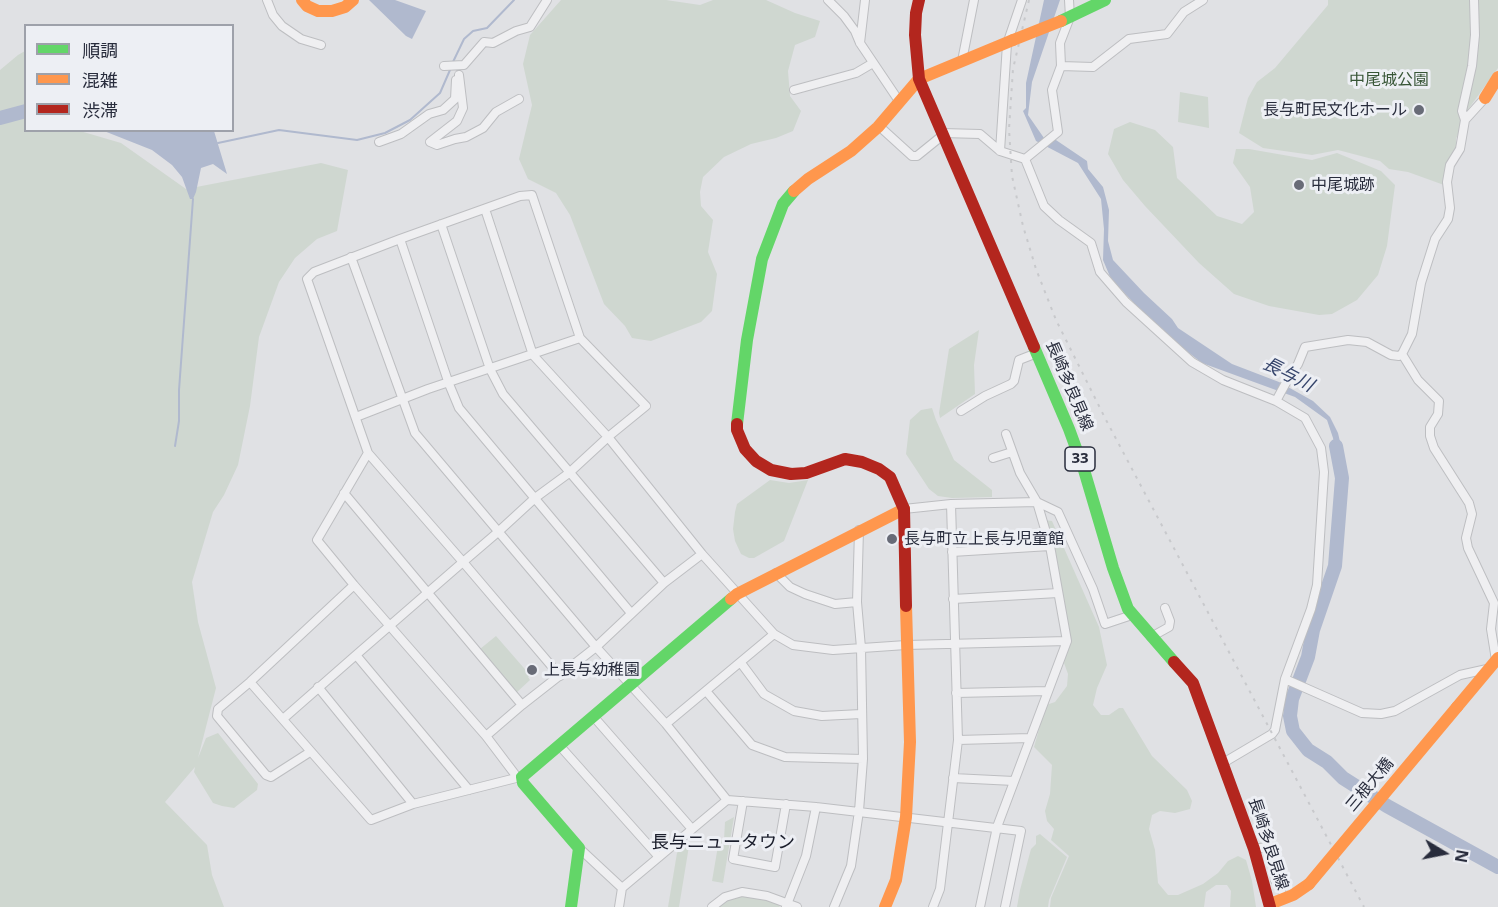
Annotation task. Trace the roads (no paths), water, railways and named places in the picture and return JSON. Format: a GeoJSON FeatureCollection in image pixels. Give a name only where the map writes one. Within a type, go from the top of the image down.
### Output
{"type":"FeatureCollection","features":[{"type":"Feature","properties":{"kind":"street"},"geometry":{"type":"LineString","coordinates":[[267,0],[273,15],[282,26],[301,39],[321,45]]}},
{"type":"Feature","properties":{"kind":"street"},"geometry":{"type":"LineString","coordinates":[[302,0],[307,6],[318,11],[332,11],[345,6],[352,0]]}},
{"type":"Feature","properties":{"kind":"street"},"geometry":{"type":"LineString","coordinates":[[379,142],[401,134],[429,114],[442,110],[455,99],[455,83],[460,68],[484,42],[493,43],[516,31],[530,27],[547,0]]}},
{"type":"Feature","properties":{"kind":"street"},"geometry":{"type":"LineString","coordinates":[[828,0],[855,31],[860,44],[899,101]]}},
{"type":"Feature","properties":{"kind":"street"},"geometry":{"type":"LineString","coordinates":[[860,44],[866,0]]}},
{"type":"Feature","properties":{"kind":"street","name":"長崎多良見線"},"geometry":{"type":"LineString","coordinates":[[919,0],[915,35],[919,79],[1081,460],[1113,568],[1132,615],[1193,683],[1254,849],[1270,906]]}},
{"type":"Feature","properties":{"kind":"street"},"geometry":{"type":"LineString","coordinates":[[962,61],[974,0]]}},
{"type":"Feature","properties":{"kind":"street"},"geometry":{"type":"LineString","coordinates":[[999,151],[1010,42],[1022,0]]}},
{"type":"Feature","properties":{"kind":"street"},"geometry":{"type":"LineString","coordinates":[[1025,159],[1058,132],[1052,90],[1061,66],[1060,43],[1069,0]]}},
{"type":"Feature","properties":{"kind":"street"},"geometry":{"type":"LineString","coordinates":[[885,907],[896,880],[906,817],[910,742],[904,509],[890,477],[870,465],[845,459],[806,473],[791,474],[771,470],[756,461],[745,449],[737,430],[737,418],[762,259],[783,204],[808,179],[850,151],[879,126],[919,79],[1066,19],[1106,0]]}},
{"type":"Feature","properties":{"kind":"street"},"geometry":{"type":"LineString","coordinates":[[1061,66],[1092,67],[1129,39],[1167,34],[1184,12],[1203,0]]}},
{"type":"Feature","properties":{"kind":"street"},"geometry":{"type":"LineString","coordinates":[[1277,400],[1305,347],[1348,340],[1366,342],[1390,355],[1399,356],[1412,334],[1421,283],[1435,238],[1448,219],[1450,208],[1447,182],[1450,165],[1460,149],[1465,120],[1462,111],[1472,66],[1475,35],[1474,0]]}},
{"type":"Feature","properties":{"kind":"street"},"geometry":{"type":"LineString","coordinates":[[794,90],[856,73],[873,63]]}},
{"type":"Feature","properties":{"kind":"street"},"geometry":{"type":"LineString","coordinates":[[445,66],[460,68]]}},
{"type":"Feature","properties":{"kind":"street"},"geometry":{"type":"LineString","coordinates":[[460,68],[463,108],[457,121],[430,142],[437,145],[466,137],[483,128],[496,112],[519,99]]}},
{"type":"Feature","properties":{"kind":"street"},"geometry":{"type":"LineString","coordinates":[[1465,120],[1485,98],[1498,77]]}},
{"type":"Feature","properties":{"kind":"street"},"geometry":{"type":"LineString","coordinates":[[879,126],[912,156],[917,156],[942,134],[980,134],[999,151],[1025,159]]}},
{"type":"Feature","properties":{"kind":"street"},"geometry":{"type":"LineString","coordinates":[[1025,159],[1044,206],[1091,243],[1101,272],[1126,302],[1192,362],[1223,380],[1277,400],[1305,418],[1321,448],[1324,472],[1317,585],[1287,680],[1278,720],[1272,734],[1223,763]]}},
{"type":"Feature","properties":{"kind":"street"},"geometry":{"type":"LineString","coordinates":[[283,719],[318,687],[390,626],[463,562],[498,532],[535,498],[569,473],[608,436],[646,406],[580,338],[532,195],[520,196],[351,257],[314,272],[307,279],[368,453],[463,562],[560,676]]}},
{"type":"Feature","properties":{"kind":"street"},"geometry":{"type":"LineString","coordinates":[[485,209],[533,355],[608,436],[702,554],[774,634],[793,645],[816,649],[1067,641]]}},
{"type":"Feature","properties":{"kind":"street"},"geometry":{"type":"LineString","coordinates":[[441,225],[490,369],[504,394],[664,583]]}},
{"type":"Feature","properties":{"kind":"street"},"geometry":{"type":"LineString","coordinates":[[400,239],[459,408],[631,613]]}},
{"type":"Feature","properties":{"kind":"street"},"geometry":{"type":"LineString","coordinates":[[351,257],[415,433],[596,647],[666,724],[727,800]]}},
{"type":"Feature","properties":{"kind":"street"},"geometry":{"type":"LineString","coordinates":[[356,417],[580,338]]}},
{"type":"Feature","properties":{"kind":"street"},"geometry":{"type":"LineString","coordinates":[[961,411],[1011,384],[1014,381],[1019,360],[1037,353]]}},
{"type":"Feature","properties":{"kind":"street"},"geometry":{"type":"LineString","coordinates":[[1402,354],[1418,380],[1439,401],[1438,414],[1430,427],[1430,436],[1434,448],[1469,503],[1472,514],[1466,538],[1468,548],[1496,600],[1491,629],[1497,659]]}},
{"type":"Feature","properties":{"kind":"street"},"geometry":{"type":"LineString","coordinates":[[980,907],[997,827],[1067,641],[1050,546],[1037,502],[1020,473],[1006,434]]}},
{"type":"Feature","properties":{"kind":"street"},"geometry":{"type":"LineString","coordinates":[[993,458],[1012,452]]}},
{"type":"Feature","properties":{"kind":"street"},"geometry":{"type":"LineString","coordinates":[[368,453],[317,540],[579,848],[622,888]]}},
{"type":"Feature","properties":{"kind":"street"},"geometry":{"type":"LineString","coordinates":[[344,493],[522,705]]}},
{"type":"Feature","properties":{"kind":"street"},"geometry":{"type":"LineString","coordinates":[[250,682],[371,820],[413,804],[519,777],[737,594],[904,509],[951,504],[1037,502],[1058,512],[1093,589],[1105,624],[1132,615]]}},
{"type":"Feature","properties":{"kind":"street"},"geometry":{"type":"LineString","coordinates":[[933,907],[940,889],[958,740],[951,504]]}},
{"type":"Feature","properties":{"kind":"street"},"geometry":{"type":"LineString","coordinates":[[834,907],[851,866],[859,811],[863,759],[861,648],[857,602],[859,530]]}},
{"type":"Feature","properties":{"kind":"street"},"geometry":{"type":"LineString","coordinates":[[952,552],[1050,546]]}},
{"type":"Feature","properties":{"kind":"street"},"geometry":{"type":"LineString","coordinates":[[486,736],[596,647],[664,583],[702,554]]}},
{"type":"Feature","properties":{"kind":"street"},"geometry":{"type":"LineString","coordinates":[[776,573],[790,587],[805,594],[835,603],[857,602]]}},
{"type":"Feature","properties":{"kind":"street"},"geometry":{"type":"LineString","coordinates":[[310,752],[271,777],[266,775],[217,716],[218,709],[354,585]]}},
{"type":"Feature","properties":{"kind":"street"},"geometry":{"type":"LineString","coordinates":[[953,599],[1058,593]]}},
{"type":"Feature","properties":{"kind":"street"},"geometry":{"type":"LineString","coordinates":[[1151,637],[1169,627],[1170,621],[1165,608]]}},
{"type":"Feature","properties":{"kind":"street"},"geometry":{"type":"LineString","coordinates":[[666,724],[774,634]]}},
{"type":"Feature","properties":{"kind":"street"},"geometry":{"type":"LineString","coordinates":[[356,655],[469,790]]}},
{"type":"Feature","properties":{"kind":"street","name":"三根大橋"},"geometry":{"type":"LineString","coordinates":[[1270,906],[1309,884],[1497,659]]}},
{"type":"Feature","properties":{"kind":"street"},"geometry":{"type":"LineString","coordinates":[[741,663],[764,694],[794,711],[822,716],[861,714]]}},
{"type":"Feature","properties":{"kind":"street"},"geometry":{"type":"LineString","coordinates":[[1287,680],[1362,713],[1381,714],[1395,711],[1460,675],[1487,669]]}},
{"type":"Feature","properties":{"kind":"street"},"geometry":{"type":"LineString","coordinates":[[318,687],[413,804]]}},
{"type":"Feature","properties":{"kind":"street"},"geometry":{"type":"LineString","coordinates":[[706,691],[752,745],[785,757],[863,759]]}},
{"type":"Feature","properties":{"kind":"street"},"geometry":{"type":"LineString","coordinates":[[956,693],[1048,691]]}},
{"type":"Feature","properties":{"kind":"street"},"geometry":{"type":"LineString","coordinates":[[593,716],[692,830]]}},
{"type":"Feature","properties":{"kind":"street"},"geometry":{"type":"LineString","coordinates":[[958,740],[1030,738]]}},
{"type":"Feature","properties":{"kind":"street"},"geometry":{"type":"LineString","coordinates":[[559,745],[658,857]]}},
{"type":"Feature","properties":{"kind":"street"},"geometry":{"type":"LineString","coordinates":[[954,778],[1014,781]]}},
{"type":"Feature","properties":{"kind":"street"},"geometry":{"type":"LineString","coordinates":[[619,907],[622,888],[727,800],[859,811],[948,824],[1021,831],[1005,907]]}},
{"type":"Feature","properties":{"kind":"street"},"geometry":{"type":"LineString","coordinates":[[743,801],[733,859],[775,867],[786,804]]}},
{"type":"Feature","properties":{"kind":"street"},"geometry":{"type":"LineString","coordinates":[[786,905],[806,856],[816,807]]}},
{"type":"Feature","properties":{"kind":"street"},"geometry":{"type":"LineString","coordinates":[[1254,849],[1266,847],[1274,851],[1273,869],[1275,880],[1281,890]]}},
{"type":"Feature","properties":{"kind":"street"},"geometry":{"type":"LineString","coordinates":[[571,907],[579,848]]}},
{"type":"Feature","properties":{"kind":"street"},"geometry":{"type":"LineString","coordinates":[[712,907],[725,897],[742,892],[767,896],[786,905],[797,907]]}},
{"type":"Feature","properties":{"kind":"water"},"geometry":{"type":"Polygon","coordinates":[[[369,0],[395,0],[426,11],[412,39],[406,36],[369,0]]]}},
{"type":"Feature","properties":{"kind":"water"},"geometry":{"type":"Polygon","coordinates":[[[1044,0],[1060,0],[1032,82],[1028,115],[1044,138],[1053,138],[1087,161],[1088,169],[1103,187],[1109,210],[1108,241],[1113,260],[1172,319],[1178,328],[1232,364],[1279,382],[1313,401],[1330,417],[1338,433],[1341,446],[1339,468],[1327,420],[1295,397],[1202,363],[1161,331],[1111,279],[1103,260],[1104,229],[1101,199],[1078,163],[1036,141],[1023,111],[1026,108],[1026,83],[1044,0]]]}},
{"type":"Feature","properties":{"kind":"water"},"geometry":{"type":"Polygon","coordinates":[[[107,132],[214,132],[227,174],[213,164],[201,168],[196,192],[193,199],[190,199],[182,177],[172,165],[152,150],[107,132]]]}},
{"type":"Feature","properties":{"kind":"waterway"},"geometry":{"type":"LineString","coordinates":[[452,64],[464,39],[473,31],[487,28],[514,0]]}},
{"type":"Feature","properties":{"kind":"waterway"},"geometry":{"type":"LineString","coordinates":[[218,143],[279,130],[357,140],[385,133],[410,120],[440,93],[450,70]]}},
{"type":"Feature","properties":{"kind":"waterway"},"geometry":{"type":"LineString","coordinates":[[0,118],[24,112]]}},
{"type":"Feature","properties":{"kind":"waterway"},"geometry":{"type":"LineString","coordinates":[[175,446],[179,421],[179,390],[193,199]]}},
{"type":"Feature","properties":{"kind":"waterway","name":"長与川"},"geometry":{"type":"LineString","coordinates":[[1336,446],[1342,478],[1335,566],[1313,630],[1308,657],[1292,699],[1290,716],[1293,731],[1308,750],[1327,762],[1343,778],[1387,806],[1498,867]]}},
{"type":"Feature","properties":{"kind":"railway"},"geometry":{"type":"LineString","coordinates":[[1029,0],[1013,69],[1009,129],[1012,176],[1023,226],[1036,269],[1056,320],[1105,418],[1364,907]]}},
{"type":"Feature","properties":{"kind":"place","name":"長与町民文化ホール"},"geometry":{"type":"Point","coordinates":[1419,110]}},
{"type":"Feature","properties":{"kind":"place","name":"中尾城跡"},"geometry":{"type":"Point","coordinates":[1299,185]}},
{"type":"Feature","properties":{"kind":"place","name":"長与町立上長与児童館"},"geometry":{"type":"Point","coordinates":[892,539]}},
{"type":"Feature","properties":{"kind":"place","name":"上長与幼稚園"},"geometry":{"type":"Point","coordinates":[532,670]}},
{"type":"Feature","properties":{"kind":"district","name":"長与ニュータウン"},"geometry":{"type":"Point","coordinates":[723,843]}},
{"type":"Feature","properties":{"kind":"park label","name":"中尾城公園"},"geometry":{"type":"Point","coordinates":[1389,80]}}]}
